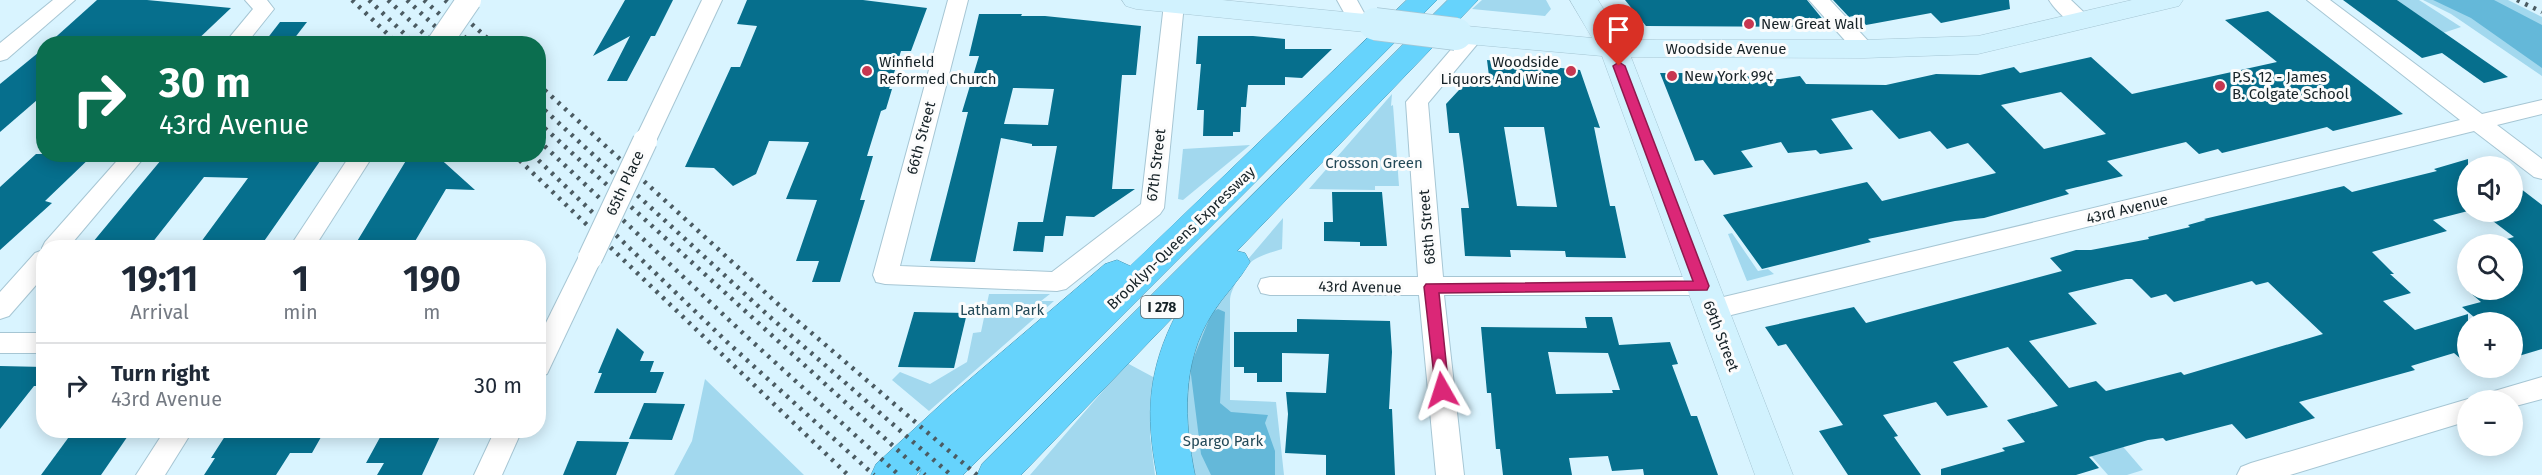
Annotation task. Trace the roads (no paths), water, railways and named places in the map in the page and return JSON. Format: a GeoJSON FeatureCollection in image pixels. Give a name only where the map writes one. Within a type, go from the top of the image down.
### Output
{"type":"FeatureCollection","features":[{"type":"Feature","properties":{"kind":"highway","name":"Brooklyn-Queens Expressway"},"geometry":{"type":"LineString","coordinates":[[938,475],[1202,219],[1423,0]]}},
{"type":"Feature","properties":{"kind":"highway","name":"I 278"},"geometry":{"type":"LineString","coordinates":[[996,475],[1464,0]]}},
{"type":"Feature","properties":{"kind":"highway"},"geometry":{"type":"LineString","coordinates":[[1176,475],[1169,440],[1167,396],[1176,353],[1190,321],[1214,283],[1281,213],[1328,138]]}},
{"type":"Feature","properties":{"kind":"highway"},"geometry":{"type":"LineString","coordinates":[[890,475],[962,408],[1123,267],[1202,219]]}},
{"type":"Feature","properties":{"kind":"street"},"geometry":{"type":"LineString","coordinates":[[0,54],[65,0]]}},
{"type":"Feature","properties":{"kind":"street"},"geometry":{"type":"LineString","coordinates":[[444,36],[469,0]]}},
{"type":"Feature","properties":{"kind":"street","name":"65th Place"},"geometry":{"type":"LineString","coordinates":[[546,350],[712,0]]}},
{"type":"Feature","properties":{"kind":"street","name":"66th Street"},"geometry":{"type":"LineString","coordinates":[[958,0],[885,275],[1057,282]]}},
{"type":"Feature","properties":{"kind":"street","name":"Woodside Avenue"},"geometry":{"type":"LineString","coordinates":[[1136,0],[1360,15],[1465,35],[1613,48],[1864,49],[1978,45],[2169,0]]}},
{"type":"Feature","properties":{"kind":"street","name":"69th Street"},"geometry":{"type":"LineString","coordinates":[[1584,0],[1613,48],[1774,475]]}},
{"type":"Feature","properties":{"kind":"street"},"geometry":{"type":"LineString","coordinates":[[1819,0],[1864,49]]}},
{"type":"Feature","properties":{"kind":"street"},"geometry":{"type":"LineString","coordinates":[[2059,0],[2083,21]]}},
{"type":"Feature","properties":{"kind":"street"},"geometry":{"type":"LineString","coordinates":[[2317,0],[2542,171]]}},
{"type":"Feature","properties":{"kind":"street","name":"67th Street"},"geometry":{"type":"LineString","coordinates":[[1057,282],[1152,208],[1174,4]]}},
{"type":"Feature","properties":{"kind":"street"},"geometry":{"type":"LineString","coordinates":[[239,36],[260,5]]}},
{"type":"Feature","properties":{"kind":"street","name":"68th Street"},"geometry":{"type":"LineString","coordinates":[[1450,475],[1431,287],[1417,102],[1465,35]]}},
{"type":"Feature","properties":{"kind":"street","name":"43rd Avenue"},"geometry":{"type":"LineString","coordinates":[[1270,286],[1431,287],[1707,298],[2542,107]]}},
{"type":"Feature","properties":{"kind":"street"},"geometry":{"type":"LineString","coordinates":[[61,240],[129,162]]}},
{"type":"Feature","properties":{"kind":"street"},"geometry":{"type":"LineString","coordinates":[[306,240],[358,162]]}},
{"type":"Feature","properties":{"kind":"street"},"geometry":{"type":"LineString","coordinates":[[0,309],[36,268]]}},
{"type":"Feature","properties":{"kind":"street"},"geometry":{"type":"LineString","coordinates":[[0,343],[36,343]]}},
{"type":"Feature","properties":{"kind":"street"},"geometry":{"type":"LineString","coordinates":[[2523,393],[2542,388]]}},
{"type":"Feature","properties":{"kind":"street"},"geometry":{"type":"LineString","coordinates":[[2251,475],[2457,413]]}},
{"type":"Feature","properties":{"kind":"street"},"geometry":{"type":"LineString","coordinates":[[150,475],[175,438]]}},
{"type":"Feature","properties":{"kind":"street"},"geometry":{"type":"LineString","coordinates":[[488,475],[505,438]]}},
{"type":"Feature","properties":{"kind":"railway"},"geometry":{"type":"LineString","coordinates":[[352,0],[390,36]]}},
{"type":"Feature","properties":{"kind":"railway"},"geometry":{"type":"LineString","coordinates":[[369,0],[407,36]]}},
{"type":"Feature","properties":{"kind":"railway"},"geometry":{"type":"LineString","coordinates":[[388,0],[426,36]]}},
{"type":"Feature","properties":{"kind":"railway"},"geometry":{"type":"LineString","coordinates":[[407,0],[445,36]]}},
{"type":"Feature","properties":{"kind":"railway"},"geometry":{"type":"LineString","coordinates":[[424,0],[463,36]]}},
{"type":"Feature","properties":{"kind":"railway"},"geometry":{"type":"LineString","coordinates":[[445,0],[485,36]]}},
{"type":"Feature","properties":{"kind":"railway"},"geometry":{"type":"LineString","coordinates":[[2517,0],[2542,12]]}},
{"type":"Feature","properties":{"kind":"railway"},"geometry":{"type":"LineString","coordinates":[[546,91],[779,305],[977,475]]}},
{"type":"Feature","properties":{"kind":"railway"},"geometry":{"type":"LineString","coordinates":[[546,111],[770,317],[951,475]]}},
{"type":"Feature","properties":{"kind":"railway"},"geometry":{"type":"LineString","coordinates":[[546,129],[925,475]]}},
{"type":"Feature","properties":{"kind":"railway"},"geometry":{"type":"LineString","coordinates":[[546,148],[745,335],[899,475]]}},
{"type":"Feature","properties":{"kind":"railway"},"geometry":{"type":"LineString","coordinates":[[521,162],[848,475]]}},
{"type":"Feature","properties":{"kind":"railway"},"geometry":{"type":"LineString","coordinates":[[540,162],[727,342],[874,475]]}},
{"type":"Feature","properties":{"kind":"place","name":"New Great Wall"},"geometry":{"type":"Point","coordinates":[1749,24]}},
{"type":"Feature","properties":{"kind":"place","name":"Winfield Reformed Church"},"geometry":{"type":"Point","coordinates":[867,71]}},
{"type":"Feature","properties":{"kind":"place","name":"Woodside Liquors And Wine"},"geometry":{"type":"Point","coordinates":[1571,71]}},
{"type":"Feature","properties":{"kind":"place","name":"New York 99¢"},"geometry":{"type":"Point","coordinates":[1672,76]}},
{"type":"Feature","properties":{"kind":"place","name":"P.S. 12 - James B. Colgate School"},"geometry":{"type":"Point","coordinates":[2220,86]}},
{"type":"Feature","properties":{"kind":"park label","name":"Crosson Green"},"geometry":{"type":"Point","coordinates":[1374,163]}},
{"type":"Feature","properties":{"kind":"park label","name":"Latham Park"},"geometry":{"type":"Point","coordinates":[1002,310]}},
{"type":"Feature","properties":{"kind":"park label","name":"Spargo Park"},"geometry":{"type":"Point","coordinates":[1223,441]}}]}
